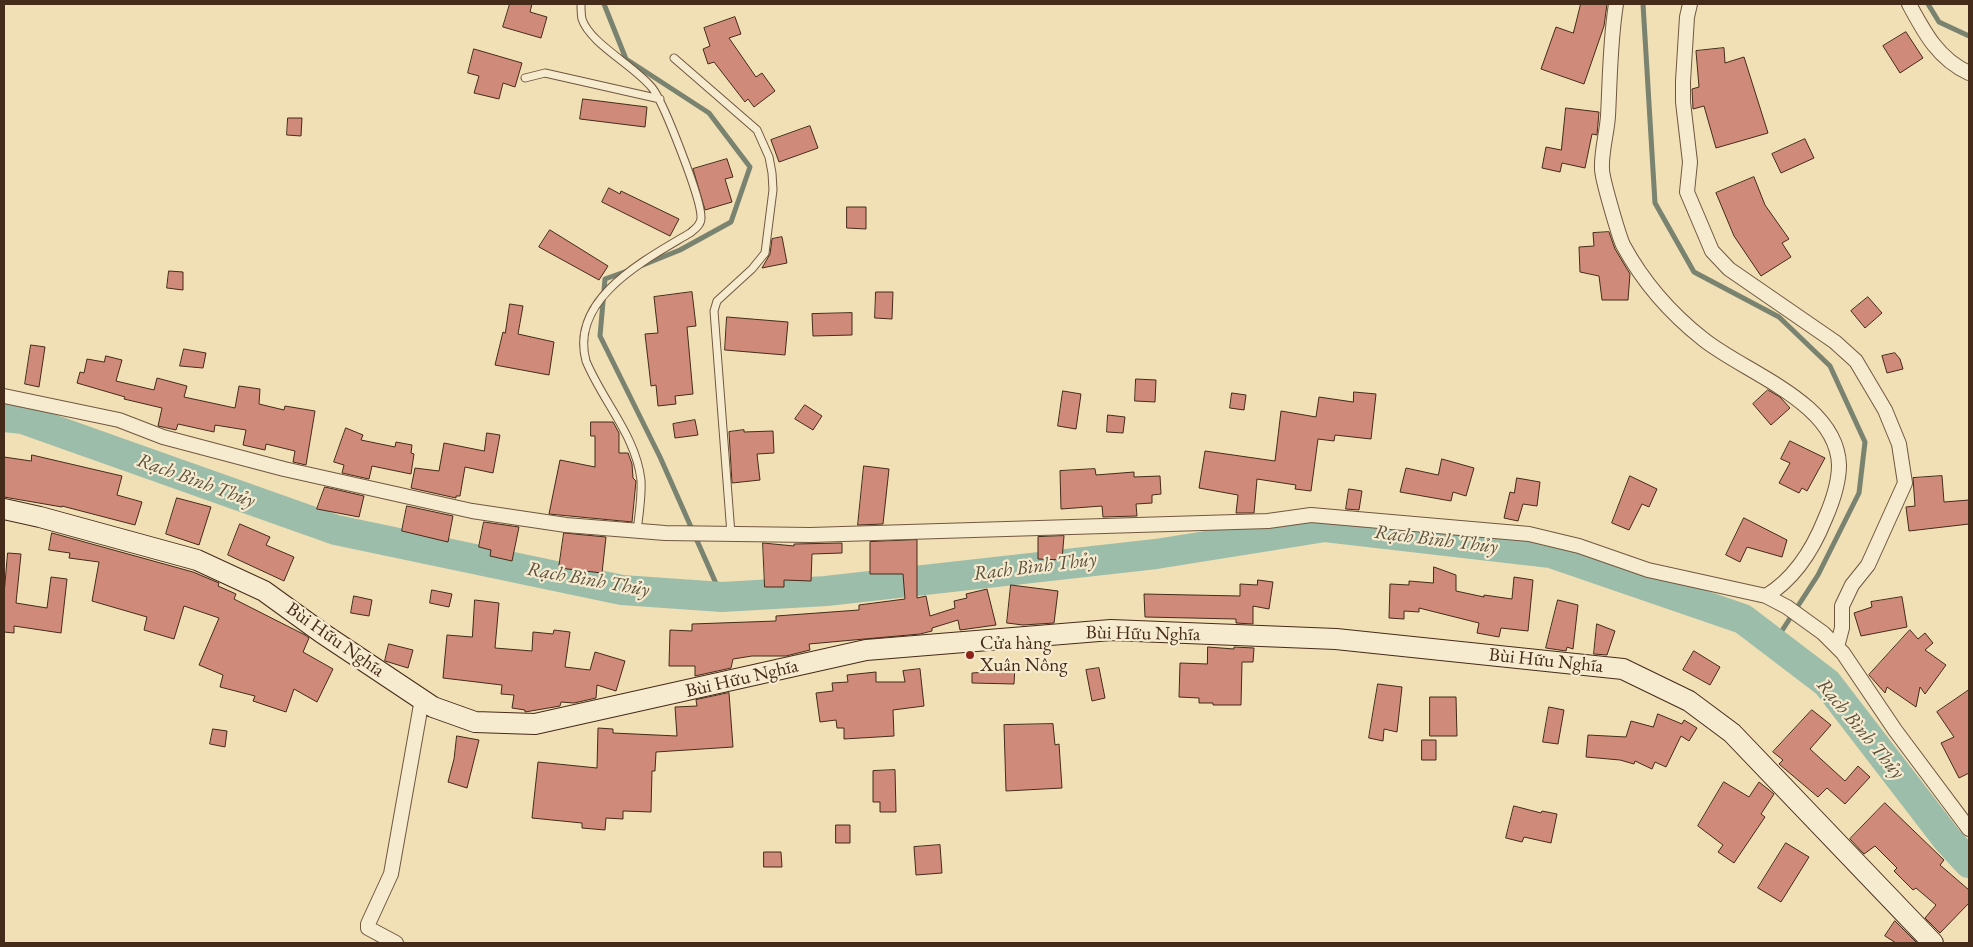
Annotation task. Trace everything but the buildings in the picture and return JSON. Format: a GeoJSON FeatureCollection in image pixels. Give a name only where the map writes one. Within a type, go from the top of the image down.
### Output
{"type":"FeatureCollection","features":[{"type":"Feature","properties":{"kind":"main road","name":"Bùi Hữu Nghĩa"},"geometry":{"type":"LineString","coordinates":[[4,509],[198,560],[264,591],[322,633],[433,706],[475,722],[536,724],[866,650],[1111,630],[1336,639],[1623,669],[1689,701],[1732,732],[1934,943]]}},
{"type":"Feature","properties":{"kind":"street"},"geometry":{"type":"LineString","coordinates":[[1616,4],[1611,31],[1608,118],[1602,169],[1622,243],[1654,294],[1703,340],[1804,404],[1829,430],[1839,464],[1831,504],[1813,544],[1797,568],[1780,588],[1766,596]]}},
{"type":"Feature","properties":{"kind":"street"},"geometry":{"type":"LineString","coordinates":[[1690,4],[1687,17],[1682,80],[1682,102],[1690,162],[1687,192],[1712,251],[1729,269],[1835,342],[1856,362],[1885,410],[1899,444],[1905,483],[1868,565],[1852,585],[1842,606],[1842,628],[1837,647]]}},
{"type":"Feature","properties":{"kind":"street"},"geometry":{"type":"LineString","coordinates":[[1909,4],[1928,39],[1940,53],[1953,64],[1969,72]]}},
{"type":"Feature","properties":{"kind":"street"},"geometry":{"type":"LineString","coordinates":[[4,396],[119,420],[163,437],[284,469],[472,511],[566,525],[665,533],[810,536],[1107,524],[1268,521],[1311,515],[1529,534],[1579,546],[1648,570],[1766,596],[1787,607],[1823,632],[1837,647],[1926,773],[1969,829]]}},
{"type":"Feature","properties":{"kind":"street"},"geometry":{"type":"LineString","coordinates":[[396,943],[368,928],[368,924],[391,874],[422,699]]}},
{"type":"Feature","properties":{"kind":"lane"},"geometry":{"type":"LineString","coordinates":[[580,4],[582,19],[590,32],[645,80],[660,98],[697,200],[701,217],[700,223],[690,233],[641,262],[611,286],[602,296],[589,321],[584,344],[584,353],[591,372],[624,430],[639,469],[641,492],[637,531]]}},
{"type":"Feature","properties":{"kind":"lane"},"geometry":{"type":"LineString","coordinates":[[674,58],[758,130],[769,157],[772,173],[772,204],[765,253],[752,269],[717,301],[714,311],[731,535]]}},
{"type":"Feature","properties":{"kind":"lane"},"geometry":{"type":"LineString","coordinates":[[525,78],[545,73],[660,98]]}},
{"type":"Feature","properties":{"kind":"waterway"},"geometry":{"type":"LineString","coordinates":[[604,4],[626,59],[709,113],[750,167],[731,222],[680,250],[643,265]]}},
{"type":"Feature","properties":{"kind":"waterway"},"geometry":{"type":"LineString","coordinates":[[1643,4],[1655,203],[1694,272],[1779,317],[1830,366],[1865,442],[1859,493],[1818,575],[1774,643]]}},
{"type":"Feature","properties":{"kind":"waterway"},"geometry":{"type":"LineString","coordinates":[[1928,4],[1939,22],[1969,36]]}},
{"type":"Feature","properties":{"kind":"waterway"},"geometry":{"type":"LineString","coordinates":[[630,270],[605,279],[600,336],[660,457],[722,597]]}},
{"type":"Feature","properties":{"kind":"waterway","name":"Rạch Bình Thủy"},"geometry":{"type":"LineString","coordinates":[[4,417],[23,419],[336,530],[622,590],[722,597],[826,591],[1156,554],[1325,527],[1551,553],[1743,619],[1827,683],[1947,839],[1969,863]]}},
{"type":"Feature","properties":{"kind":"place","name":"Cửa hàng Xuân Nông"},"geometry":{"type":"Point","coordinates":[970,655]}}]}
